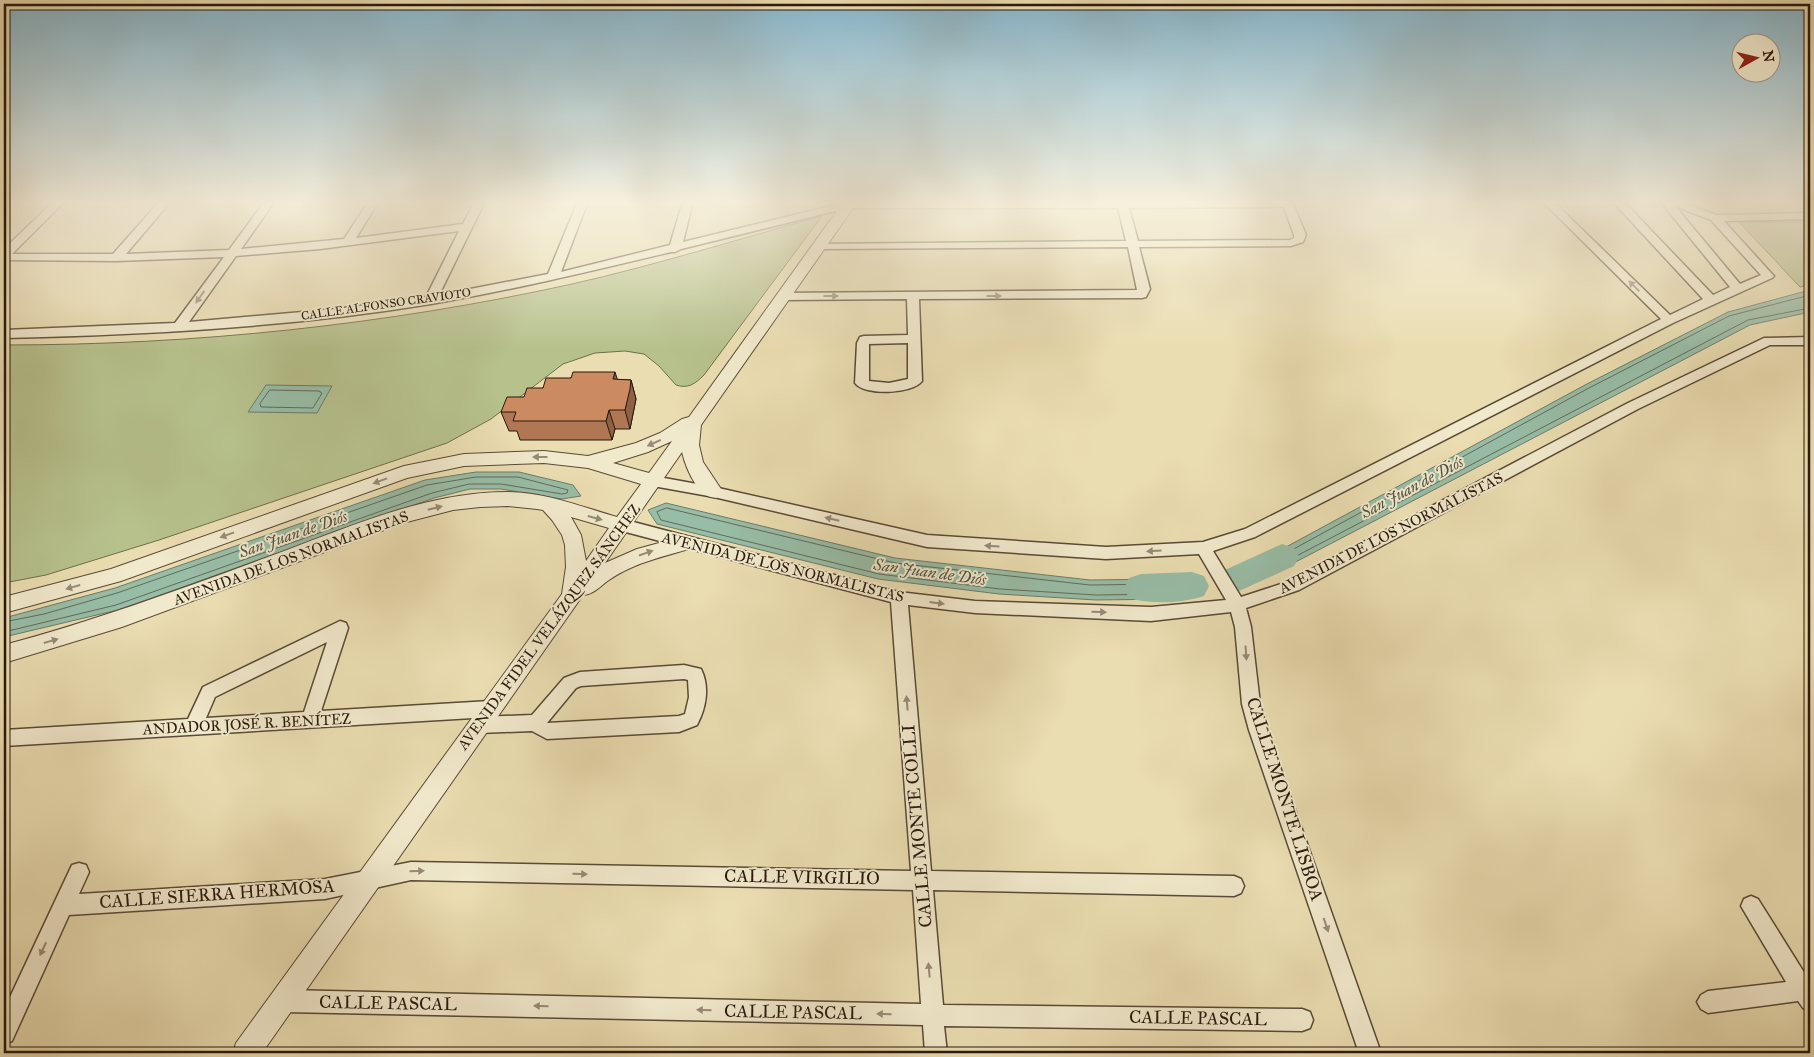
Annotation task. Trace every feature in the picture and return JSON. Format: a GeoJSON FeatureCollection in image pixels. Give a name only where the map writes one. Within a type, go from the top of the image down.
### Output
{"type":"FeatureCollection","features":[{"type":"Feature","properties":{"kind":"street"},"geometry":{"type":"LineString","coordinates":[[116,258],[123,250]]}},
{"type":"Feature","properties":{"kind":"street"},"geometry":{"type":"LineString","coordinates":[[179,327],[233,250]]}},
{"type":"Feature","properties":{"kind":"street"},"geometry":{"type":"LineString","coordinates":[[4,256],[116,258],[230,254],[266,250]]}},
{"type":"Feature","properties":{"kind":"street"},"geometry":{"type":"LineString","coordinates":[[430,300],[455,250]]}},
{"type":"Feature","properties":{"kind":"street"},"geometry":{"type":"LineString","coordinates":[[553,277],[564,250]]}},
{"type":"Feature","properties":{"kind":"street","name":"CALLE ALFONSO CRAVIOTO"},"geometry":{"type":"LineString","coordinates":[[4,334],[179,327],[336,313],[430,300],[553,277],[669,250]]}},
{"type":"Feature","properties":{"kind":"street","name":"AVENIDA FIDEL VELÁZQUEZ SÁNCHEZ"},"geometry":{"type":"LineString","coordinates":[[246,1053],[484,717],[564,609],[815,250]]}},
{"type":"Feature","properties":{"kind":"street"},"geometry":{"type":"LineString","coordinates":[[782,296],[1142,294],[1144,290],[1134,250]]}},
{"type":"Feature","properties":{"kind":"street"},"geometry":{"type":"LineString","coordinates":[[1598,250],[1669,320]]}},
{"type":"Feature","properties":{"kind":"street"},"geometry":{"type":"LineString","coordinates":[[1664,250],[1711,300]]}},
{"type":"Feature","properties":{"kind":"street"},"geometry":{"type":"LineString","coordinates":[[1706,250],[1738,289]]}},
{"type":"Feature","properties":{"kind":"street"},"geometry":{"type":"LineString","coordinates":[[4,604],[24,601],[114,576],[404,472],[464,460],[544,457],[588,462],[653,481],[714,492],[927,541],[1106,554],[1203,548],[1250,533],[1669,320],[1768,276],[1745,250]]}},
{"type":"Feature","properties":{"kind":"street"},"geometry":{"type":"LineString","coordinates":[[913,296],[915,381],[913,384],[869,386],[862,383],[864,340],[914,339]]}},
{"type":"Feature","properties":{"kind":"street","name":"AVENIDA DE LOS NORMALISTAS"},"geometry":{"type":"LineString","coordinates":[[4,654],[99,628],[398,517],[460,502],[509,499],[549,506],[899,598],[975,607],[1151,614],[1237,605],[1293,586],[1633,406],[1768,341],[1810,341]]}},
{"type":"Feature","properties":{"kind":"street"},"geometry":{"type":"LineString","coordinates":[[588,462],[628,453],[648,446],[665,438],[696,418]]}},
{"type":"Feature","properties":{"kind":"street"},"geometry":{"type":"LineString","coordinates":[[696,418],[690,439],[692,460],[701,477],[714,492]]}},
{"type":"Feature","properties":{"kind":"street"},"geometry":{"type":"LineString","coordinates":[[549,506],[566,524],[575,546],[576,576],[564,609]]}},
{"type":"Feature","properties":{"kind":"street"},"geometry":{"type":"LineString","coordinates":[[564,609],[589,584],[620,564],[652,550],[685,543]]}},
{"type":"Feature","properties":{"kind":"street","name":"CALLE MONTE LISBOA"},"geometry":{"type":"LineString","coordinates":[[1203,548],[1237,605],[1244,627],[1248,686],[1258,730],[1370,1053]]}},
{"type":"Feature","properties":{"kind":"street","name":"CALLE MONTE COLLI"},"geometry":{"type":"LineString","coordinates":[[899,598],[936,1053]]}},
{"type":"Feature","properties":{"kind":"street"},"geometry":{"type":"LineString","coordinates":[[193,727],[209,692],[340,628],[310,720]]}},
{"type":"Feature","properties":{"kind":"street"},"geometry":{"type":"LineString","coordinates":[[684,672],[695,674],[698,681],[695,712],[691,720],[679,724],[547,731],[540,728],[536,722],[570,683],[580,679],[684,672]]}},
{"type":"Feature","properties":{"kind":"street","name":"ANDADOR JOSÉ R. BENÍTEZ"},"geometry":{"type":"LineString","coordinates":[[4,738],[310,720],[484,717],[536,722]]}},
{"type":"Feature","properties":{"kind":"street","name":"CALLE VIRGILIO"},"geometry":{"type":"LineString","coordinates":[[369,879],[411,871],[1234,886]]}},
{"type":"Feature","properties":{"kind":"street"},"geometry":{"type":"LineString","coordinates":[[4,1033],[79,872]]}},
{"type":"Feature","properties":{"kind":"street","name":"CALLE SIERRA HERMOSA"},"geometry":{"type":"LineString","coordinates":[[64,905],[325,889],[369,879]]}},
{"type":"Feature","properties":{"kind":"street"},"geometry":{"type":"LineString","coordinates":[[1708,1002],[1807,995],[1751,906]]}},
{"type":"Feature","properties":{"kind":"street","name":"CALLE PASCAL"},"geometry":{"type":"LineString","coordinates":[[284,1000],[933,1015],[1302,1020]]}},
{"type":"Feature","properties":{"kind":"shaded area"},"geometry":{"type":"Polygon","coordinates":[[[700,250],[797,250],[704,375],[691,385],[676,385],[659,366],[644,354],[625,351],[595,353],[563,364],[491,419],[447,443],[159,540],[46,575],[4,583],[4,345],[75,344],[218,337],[361,321],[432,311],[572,284],[700,250]]]}},
{"type":"Feature","properties":{"kind":"shaded area"},"geometry":{"type":"Polygon","coordinates":[[[1766,250],[1810,250],[1810,285],[1800,287],[1766,250]]]}},
{"type":"Feature","properties":{"kind":"water"},"geometry":{"type":"Polygon","coordinates":[[[1810,290],[1810,312],[1750,325],[1263,579],[1244,577],[1251,566],[1585,385],[1728,312],[1810,290]]]}},
{"type":"Feature","properties":{"kind":"water"},"geometry":{"type":"Polygon","coordinates":[[[266,385],[332,386],[317,413],[248,412],[266,385]]]}},
{"type":"Feature","properties":{"kind":"water"},"geometry":{"type":"Polygon","coordinates":[[[476,472],[519,472],[573,485],[581,496],[562,499],[501,489],[470,489],[434,498],[118,610],[4,637],[4,618],[115,588],[425,480],[476,472]]]}},
{"type":"Feature","properties":{"kind":"water"},"geometry":{"type":"Polygon","coordinates":[[[666,503],[895,558],[1090,580],[1166,579],[1185,587],[1173,599],[1096,600],[999,594],[878,579],[657,524],[648,510],[666,503]]]}},
{"type":"Feature","properties":{"kind":"building"},"geometry":{"type":"Polygon","coordinates":[[[573,372],[615,372],[613,379],[631,380],[625,410],[609,410],[606,421],[513,421],[516,412],[501,412],[507,397],[524,397],[527,388],[543,388],[546,378],[571,378],[573,372]]]}},
{"type":"Feature","properties":{"kind":"waterway","name":"San Juan de Diós"},"geometry":{"type":"LineString","coordinates":[[1237,579],[1282,557]]}},
{"type":"Feature","properties":{"kind":"waterway","name":"San Juan de Diós"},"geometry":{"type":"LineString","coordinates":[[1141,588],[1192,586]]}}]}
